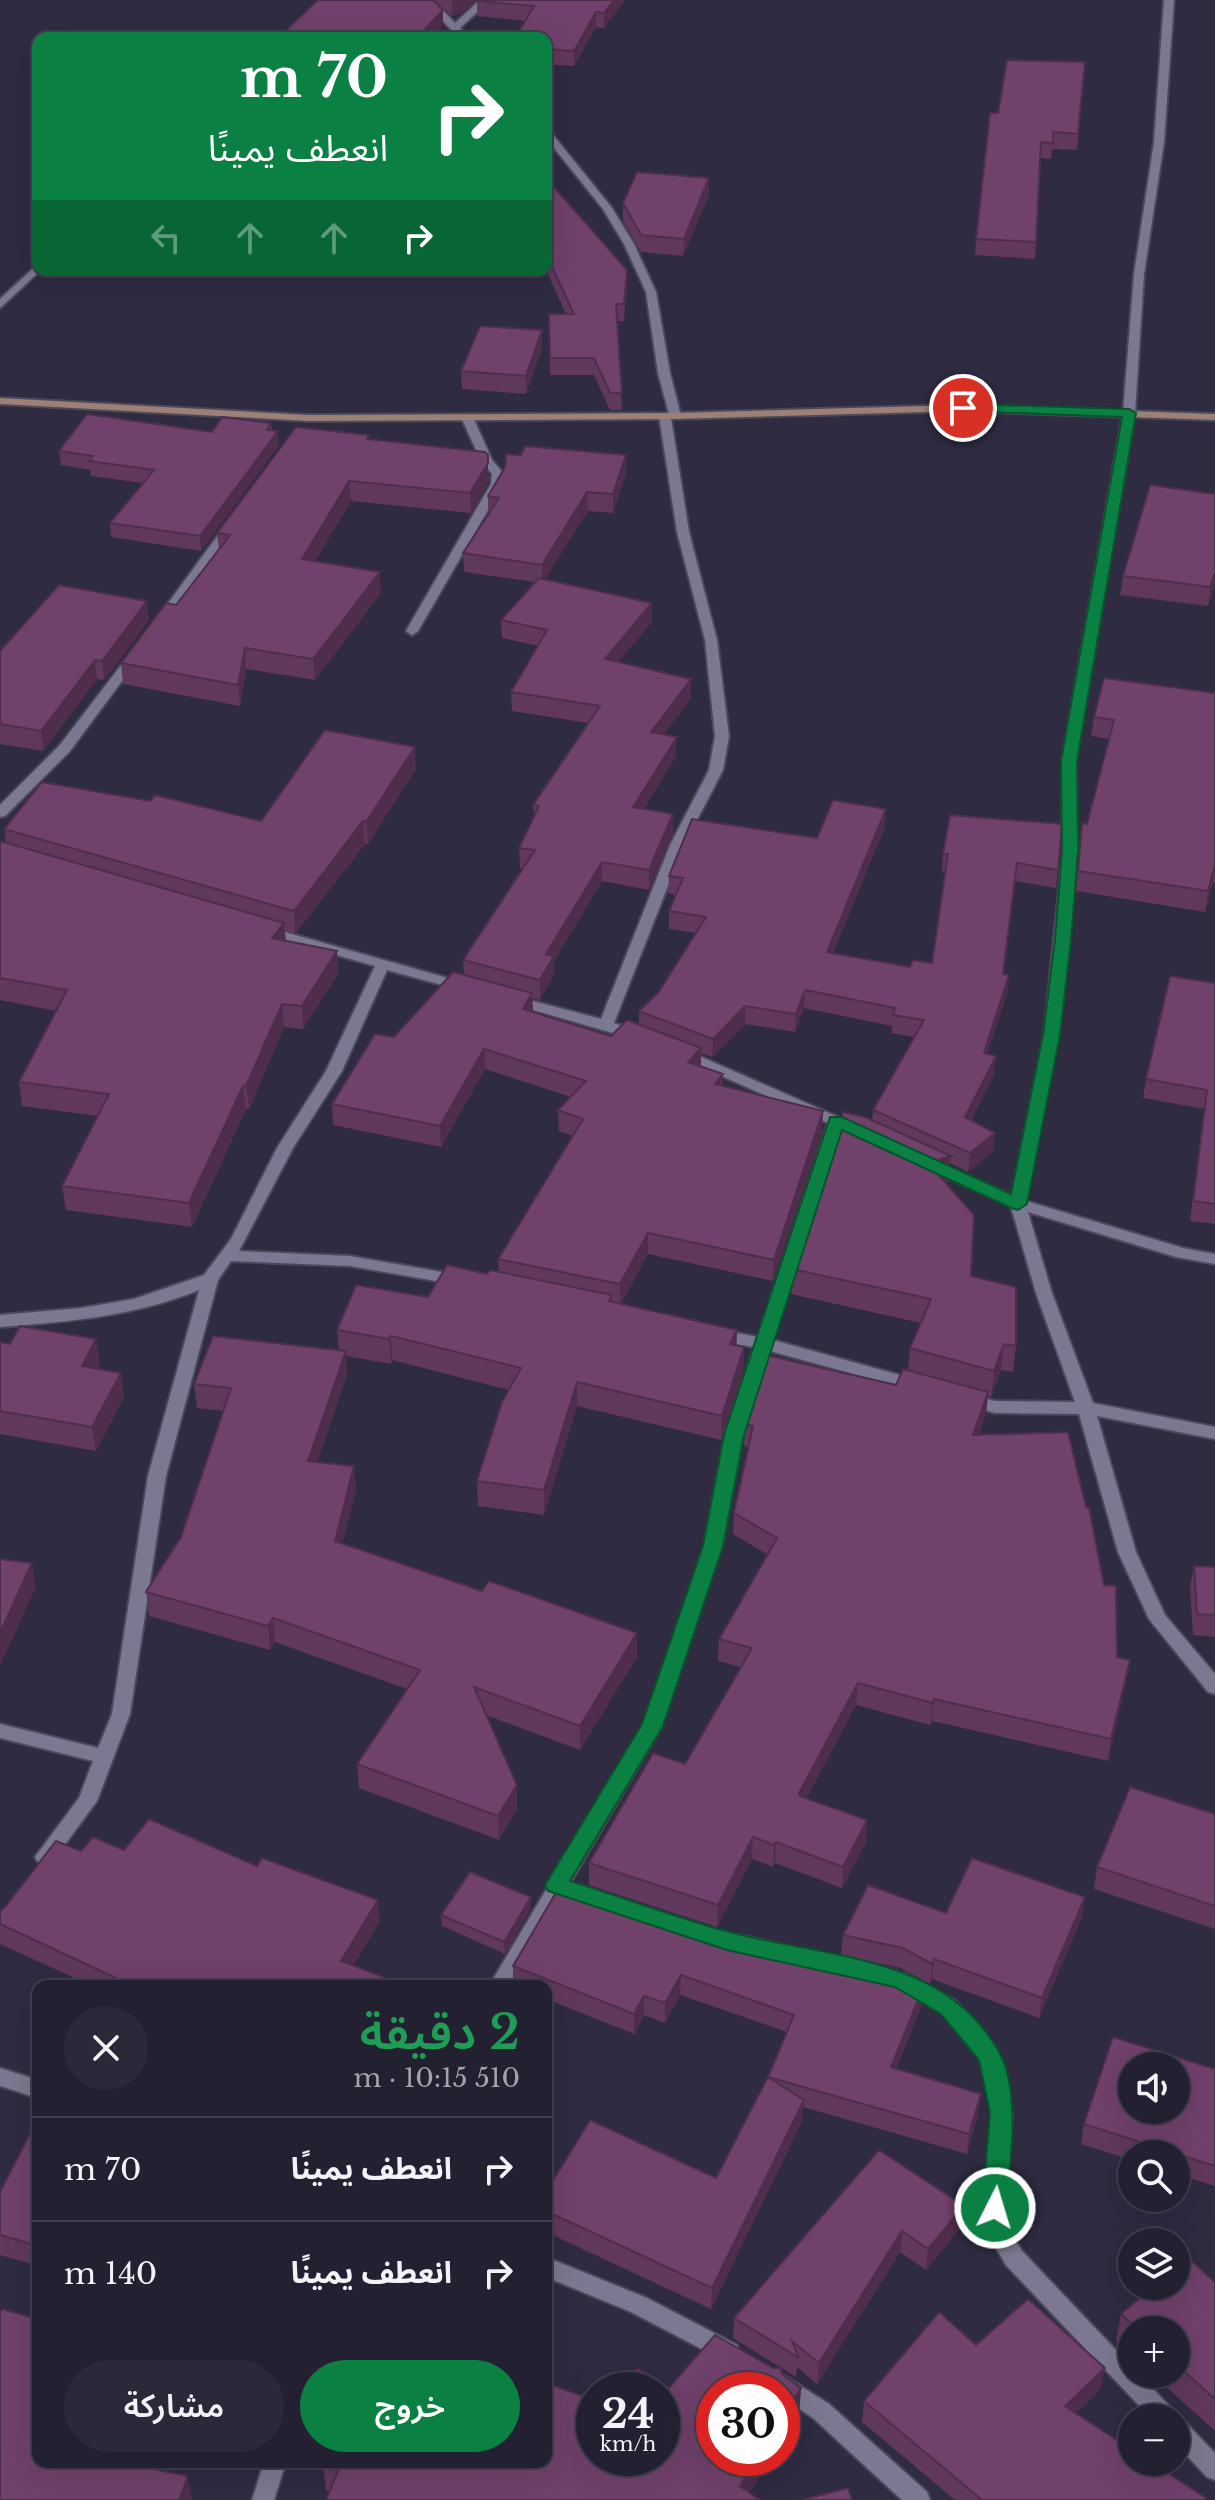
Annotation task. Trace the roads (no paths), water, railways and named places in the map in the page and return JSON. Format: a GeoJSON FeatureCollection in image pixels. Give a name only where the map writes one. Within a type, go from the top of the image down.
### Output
{"type":"FeatureCollection","features":[{"type":"Feature","properties":{"kind":"main road"},"geometry":{"type":"LineString","coordinates":[[0,401],[309,418],[670,416],[963,408],[1215,417]]}},
{"type":"Feature","properties":{"kind":"street"},"geometry":{"type":"LineString","coordinates":[[428,0],[458,32]]}},
{"type":"Feature","properties":{"kind":"street"},"geometry":{"type":"LineString","coordinates":[[454,28],[485,0]]}},
{"type":"Feature","properties":{"kind":"street"},"geometry":{"type":"LineString","coordinates":[[1169,0],[1159,142],[1139,274],[1129,413],[1069,761],[1070,851],[1063,940],[1051,1035],[1018,1204],[1044,1293],[1086,1408],[1127,1552],[1158,1619],[1215,1687]]}},
{"type":"Feature","properties":{"kind":"street"},"geometry":{"type":"LineString","coordinates":[[552,139],[607,208],[629,244],[651,292],[670,416],[683,532],[711,640],[722,736],[716,770],[677,845],[606,1025]]}},
{"type":"Feature","properties":{"kind":"street"},"geometry":{"type":"LineString","coordinates":[[0,305],[32,273]]}},
{"type":"Feature","properties":{"kind":"street"},"geometry":{"type":"LineString","coordinates":[[412,631],[497,484],[498,474],[487,461],[467,417]]}},
{"type":"Feature","properties":{"kind":"street"},"geometry":{"type":"LineString","coordinates":[[300,430],[309,418]]}},
{"type":"Feature","properties":{"kind":"street"},"geometry":{"type":"LineString","coordinates":[[149,637],[238,515]]}},
{"type":"Feature","properties":{"kind":"street"},"geometry":{"type":"LineString","coordinates":[[0,813],[65,748],[140,650]]}},
{"type":"Feature","properties":{"kind":"street"},"geometry":{"type":"LineString","coordinates":[[258,928],[382,966],[606,1025],[728,1071],[873,1138]]}},
{"type":"Feature","properties":{"kind":"street"},"geometry":{"type":"LineString","coordinates":[[38,1867],[87,1801],[121,1714],[157,1476],[210,1279],[229,1256],[285,1148],[334,1071],[382,966]]}},
{"type":"Feature","properties":{"kind":"street"},"geometry":{"type":"LineString","coordinates":[[502,1980],[653,1726],[713,1546],[734,1435],[836,1121]]}},
{"type":"Feature","properties":{"kind":"street"},"geometry":{"type":"LineString","coordinates":[[911,1155],[1018,1204],[1182,1253],[1215,1259]]}},
{"type":"Feature","properties":{"kind":"street"},"geometry":{"type":"LineString","coordinates":[[229,1256],[350,1261],[481,1285]]}},
{"type":"Feature","properties":{"kind":"street"},"geometry":{"type":"LineString","coordinates":[[0,1321],[73,1316],[172,1297],[210,1279]]}},
{"type":"Feature","properties":{"kind":"street"},"geometry":{"type":"LineString","coordinates":[[701,1333],[762,1343],[995,1407],[1086,1408],[1215,1433]]}},
{"type":"Feature","properties":{"kind":"street"},"geometry":{"type":"LineString","coordinates":[[0,1731],[105,1757]]}},
{"type":"Feature","properties":{"kind":"street"},"geometry":{"type":"LineString","coordinates":[[556,1885],[585,1894]]}},
{"type":"Feature","properties":{"kind":"street"},"geometry":{"type":"LineString","coordinates":[[699,1931],[857,1969]]}},
{"type":"Feature","properties":{"kind":"street"},"geometry":{"type":"LineString","coordinates":[[886,1976],[900,1979],[949,2007],[990,2057],[1002,2113],[994,2226],[1014,2258],[1153,2404]]}},
{"type":"Feature","properties":{"kind":"street"},"geometry":{"type":"LineString","coordinates":[[0,2077],[32,2087]]}},
{"type":"Feature","properties":{"kind":"street"},"geometry":{"type":"LineString","coordinates":[[552,2269],[639,2305],[752,2364],[821,2411],[919,2500]]}},
{"type":"Feature","properties":{"kind":"street"},"geometry":{"type":"LineString","coordinates":[[1190,2443],[1215,2469]]}},
{"type":"Feature","properties":{"kind":"street"},"geometry":{"type":"LineString","coordinates":[[263,2500],[273,2468]]}}]}
